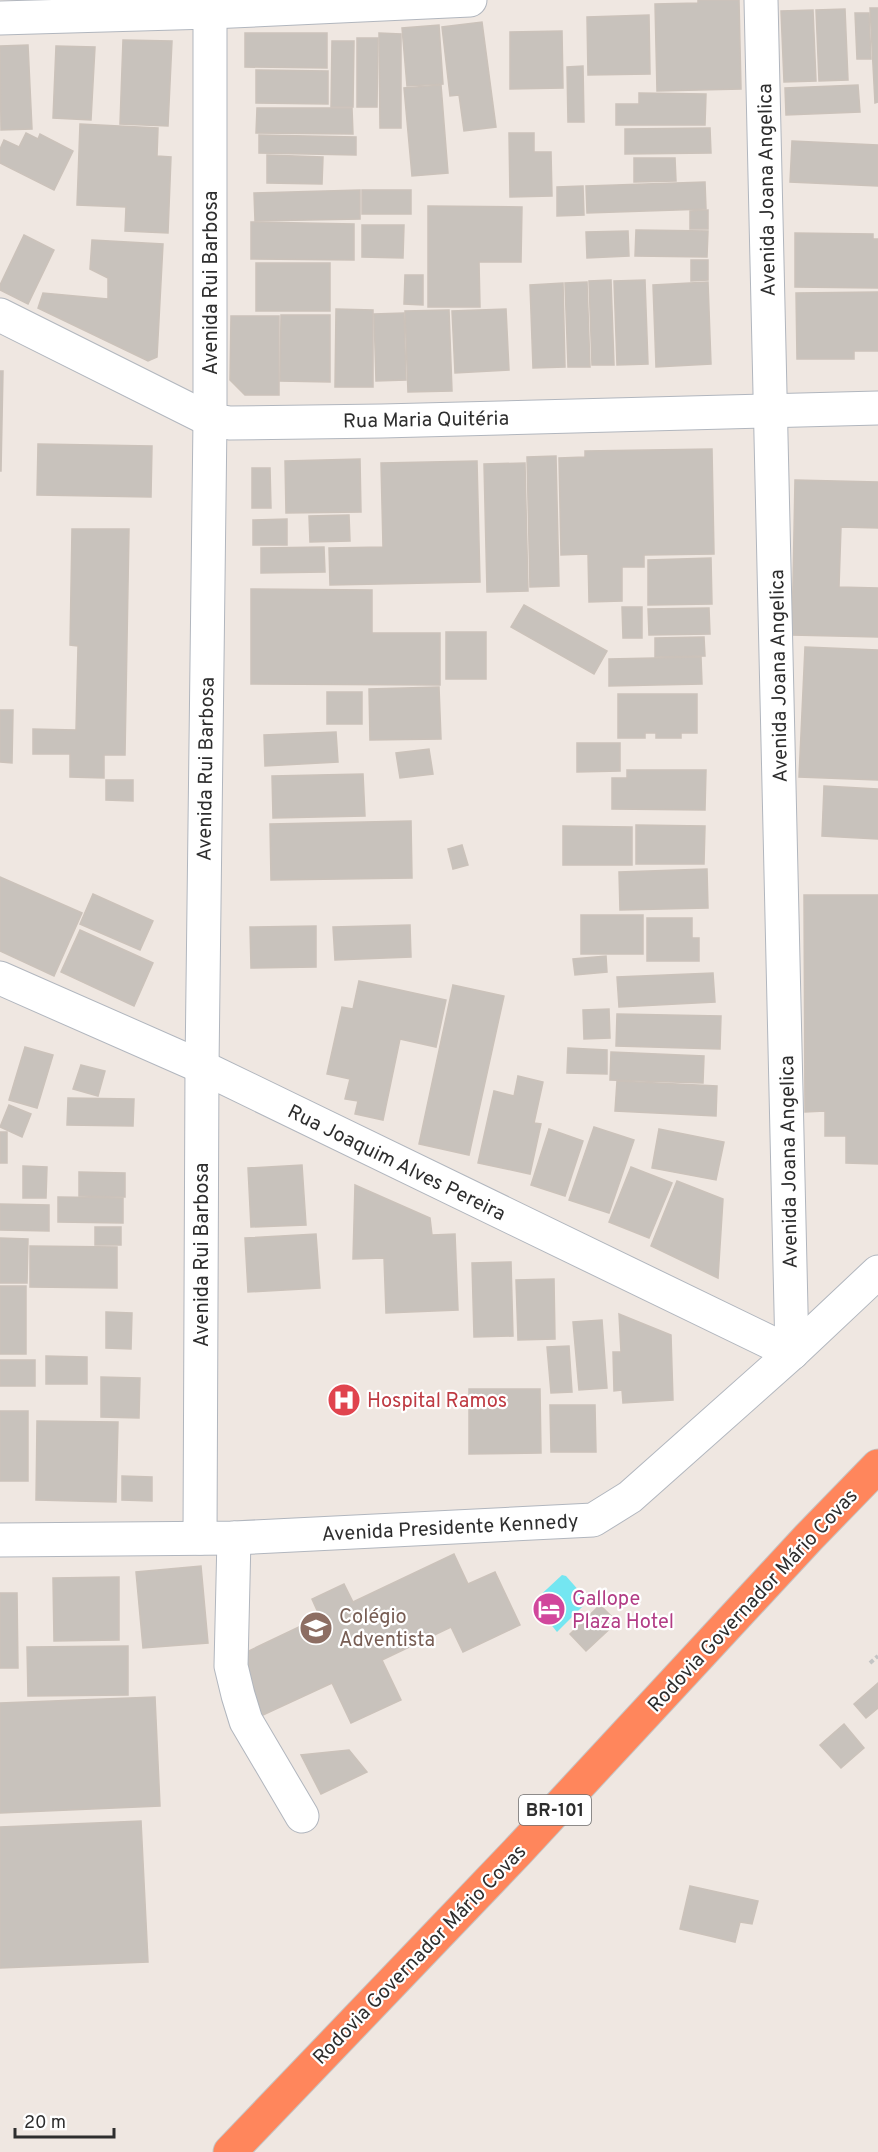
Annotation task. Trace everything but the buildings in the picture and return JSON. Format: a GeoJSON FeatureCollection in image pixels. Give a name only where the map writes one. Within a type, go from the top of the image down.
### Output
{"type":"FeatureCollection","features":[{"type":"Feature","properties":{"kind":"highway","name":"Rodovia Governador Mário Covas"},"geometry":{"type":"LineString","coordinates":[[230,2152],[517,1852],[878,1466]]}},
{"type":"Feature","properties":{"kind":"street"},"geometry":{"type":"LineString","coordinates":[[0,18],[210,6],[470,0]]}},
{"type":"Feature","properties":{"kind":"street","name":"Avenida Joana Angelica"},"geometry":{"type":"LineString","coordinates":[[762,0],[792,1353]]}},
{"type":"Feature","properties":{"kind":"street","name":"Avenida Rui Barbosa"},"geometry":{"type":"LineString","coordinates":[[200,1538],[202,1067],[210,420],[210,6]]}},
{"type":"Feature","properties":{"kind":"street","name":"Rua Maria Quitéria"},"geometry":{"type":"LineString","coordinates":[[0,315],[210,420],[230,423],[878,408]]}},
{"type":"Feature","properties":{"kind":"street","name":"Rua Joaquim Alves Pereira"},"geometry":{"type":"LineString","coordinates":[[0,978],[202,1067],[792,1353]]}},
{"type":"Feature","properties":{"kind":"street","name":"Avenida Presidente Kennedy"},"geometry":{"type":"LineString","coordinates":[[0,1540],[234,1538],[593,1520],[630,1497],[792,1353],[878,1272]]}},
{"type":"Feature","properties":{"kind":"street"},"geometry":{"type":"LineString","coordinates":[[234,1538],[231,1666],[238,1695],[246,1721],[302,1816]]}},
{"type":"Feature","properties":{"kind":"path"},"geometry":{"type":"LineString","coordinates":[[870,1663],[878,1656]]}},
{"type":"Feature","properties":{"kind":"water"},"geometry":{"type":"Polygon","coordinates":[[[562,1575],[566,1576],[588,1601],[557,1632],[533,1602],[562,1575]]]}},
{"type":"Feature","properties":{"kind":"place","name":"Hospital Ramos"},"geometry":{"type":"Point","coordinates":[344,1400]}},
{"type":"Feature","properties":{"kind":"place","name":"Gallope Plaza Hotel"},"geometry":{"type":"Point","coordinates":[549,1609]}},
{"type":"Feature","properties":{"kind":"place","name":"Colégio Adventista"},"geometry":{"type":"Point","coordinates":[316,1628]}}]}
